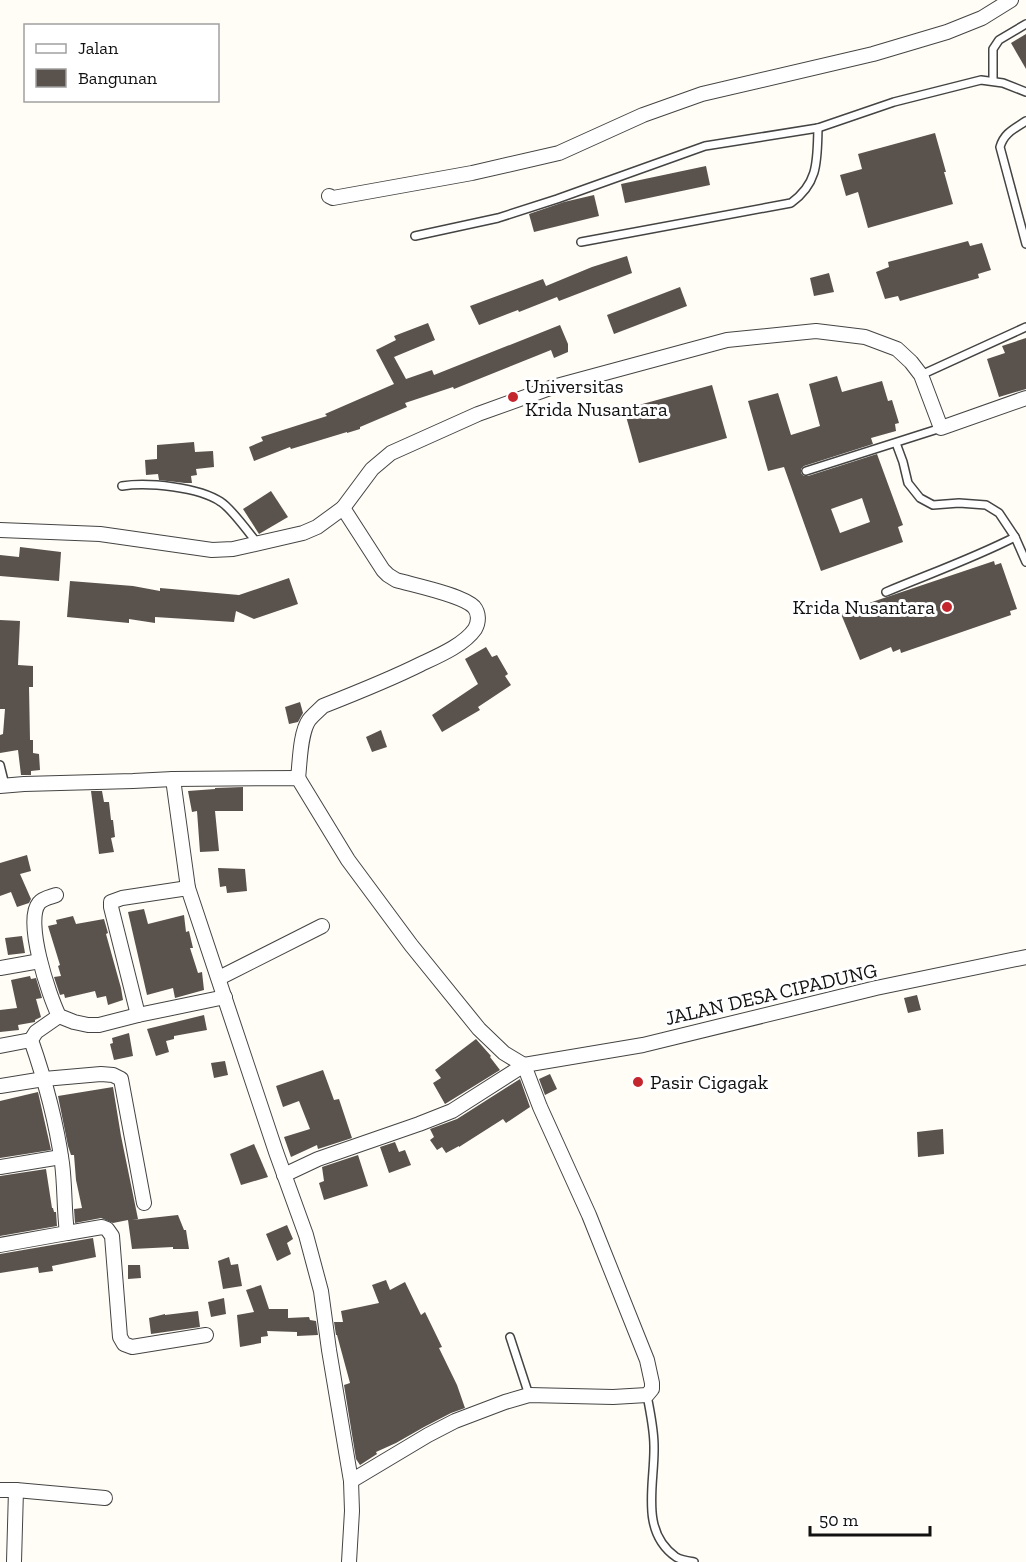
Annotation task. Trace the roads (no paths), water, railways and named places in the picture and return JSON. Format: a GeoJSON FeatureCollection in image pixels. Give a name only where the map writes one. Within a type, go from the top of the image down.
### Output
{"type":"FeatureCollection","features":[{"type":"Feature","properties":{"kind":"street"},"geometry":{"type":"LineString","coordinates":[[329,196],[333,198],[472,173],[559,153],[635,118],[702,94],[873,54],[947,32],[982,18],[1011,0]]}},
{"type":"Feature","properties":{"kind":"street"},"geometry":{"type":"LineString","coordinates":[[0,530],[100,534],[212,550],[233,549],[303,533],[317,527],[343,508],[372,469],[391,453],[477,414],[553,387],[727,340],[816,331],[865,337],[897,349],[921,375],[941,428],[1026,398]]}},
{"type":"Feature","properties":{"kind":"street"},"geometry":{"type":"LineString","coordinates":[[343,508],[388,575],[396,580],[462,599],[474,607],[478,614],[478,622],[467,638],[445,652],[392,678],[323,706],[307,722],[298,778],[348,860],[411,945],[478,1029],[504,1053],[524,1065],[540,1107],[589,1215],[647,1360],[652,1383],[652,1389],[647,1395],[529,1395],[484,1409],[428,1435],[351,1481]]}},
{"type":"Feature","properties":{"kind":"street"},"geometry":{"type":"LineString","coordinates":[[3,785],[173,779],[298,778]]}},
{"type":"Feature","properties":{"kind":"street"},"geometry":{"type":"LineString","coordinates":[[173,779],[188,888],[242,1053],[306,1235],[321,1291],[351,1481],[349,1562]]}},
{"type":"Feature","properties":{"kind":"street"},"geometry":{"type":"LineString","coordinates":[[138,1015],[111,902],[122,898],[188,888]]}},
{"type":"Feature","properties":{"kind":"street"},"geometry":{"type":"LineString","coordinates":[[56,895],[41,900],[37,905],[34,928],[40,961],[59,1016],[88,1026],[99,1025],[225,997]]}},
{"type":"Feature","properties":{"kind":"street"},"geometry":{"type":"LineString","coordinates":[[219,978],[322,926]]}},
{"type":"Feature","properties":{"kind":"street","name":"JALAN DESA CIPADUNG"},"geometry":{"type":"LineString","coordinates":[[524,1065],[644,1045],[876,988],[1026,957]]}},
{"type":"Feature","properties":{"kind":"street"},"geometry":{"type":"LineString","coordinates":[[0,968],[40,961]]}},
{"type":"Feature","properties":{"kind":"street"},"geometry":{"type":"LineString","coordinates":[[0,1046],[31,1040],[36,1032],[59,1016]]}},
{"type":"Feature","properties":{"kind":"street"},"geometry":{"type":"LineString","coordinates":[[31,1040],[45,1079],[61,1157],[67,1233]]}},
{"type":"Feature","properties":{"kind":"street"},"geometry":{"type":"LineString","coordinates":[[284,1175],[318,1159],[452,1111],[524,1065]]}},
{"type":"Feature","properties":{"kind":"street"},"geometry":{"type":"LineString","coordinates":[[0,1086],[101,1074],[113,1075],[121,1079],[144,1203]]}},
{"type":"Feature","properties":{"kind":"street"},"geometry":{"type":"LineString","coordinates":[[0,1167],[61,1157]]}},
{"type":"Feature","properties":{"kind":"street"},"geometry":{"type":"LineString","coordinates":[[0,1245],[102,1227],[107,1229],[112,1236],[120,1337],[124,1344],[132,1347],[206,1335]]}},
{"type":"Feature","properties":{"kind":"street"},"geometry":{"type":"LineString","coordinates":[[0,1490],[105,1498]]}},
{"type":"Feature","properties":{"kind":"street"},"geometry":{"type":"LineString","coordinates":[[14,1562],[16,1490]]}},
{"type":"Feature","properties":{"kind":"lane"},"geometry":{"type":"LineString","coordinates":[[993,81],[993,49],[999,40],[1026,24]]}},
{"type":"Feature","properties":{"kind":"lane"},"geometry":{"type":"LineString","coordinates":[[415,236],[498,218],[705,146],[818,128],[894,102],[981,80],[993,81],[1026,92]]}},
{"type":"Feature","properties":{"kind":"lane"},"geometry":{"type":"LineString","coordinates":[[1026,122],[1008,132],[1000,147],[1026,244]]}},
{"type":"Feature","properties":{"kind":"lane"},"geometry":{"type":"LineString","coordinates":[[581,242],[791,203],[802,195],[817,165],[818,128]]}},
{"type":"Feature","properties":{"kind":"lane"},"geometry":{"type":"LineString","coordinates":[[921,375],[1026,327]]}},
{"type":"Feature","properties":{"kind":"lane"},"geometry":{"type":"LineString","coordinates":[[806,471],[941,428]]}},
{"type":"Feature","properties":{"kind":"lane"},"geometry":{"type":"LineString","coordinates":[[896,443],[908,483],[914,493],[933,505],[959,503],[986,505],[999,513],[1015,537],[1026,562]]}},
{"type":"Feature","properties":{"kind":"lane"},"geometry":{"type":"LineString","coordinates":[[122,486],[146,484],[189,490],[210,496],[223,503],[258,544]]}},
{"type":"Feature","properties":{"kind":"lane"},"geometry":{"type":"LineString","coordinates":[[886,592],[986,552],[1015,537]]}},
{"type":"Feature","properties":{"kind":"lane"},"geometry":{"type":"LineString","coordinates":[[0,765],[3,785]]}},
{"type":"Feature","properties":{"kind":"lane"},"geometry":{"type":"LineString","coordinates":[[510,1337],[529,1395]]}},
{"type":"Feature","properties":{"kind":"lane"},"geometry":{"type":"LineString","coordinates":[[647,1395],[654,1444],[651,1506],[653,1526],[663,1544],[678,1559],[694,1562]]}},
{"type":"Feature","properties":{"kind":"place","name":"Universitas Krida Nusantara"},"geometry":{"type":"Point","coordinates":[513,397]}},
{"type":"Feature","properties":{"kind":"place","name":"Krida Nusantara"},"geometry":{"type":"Point","coordinates":[947,607]}},
{"type":"Feature","properties":{"kind":"place","name":"Pasir Cigagak"},"geometry":{"type":"Point","coordinates":[638,1082]}}]}
